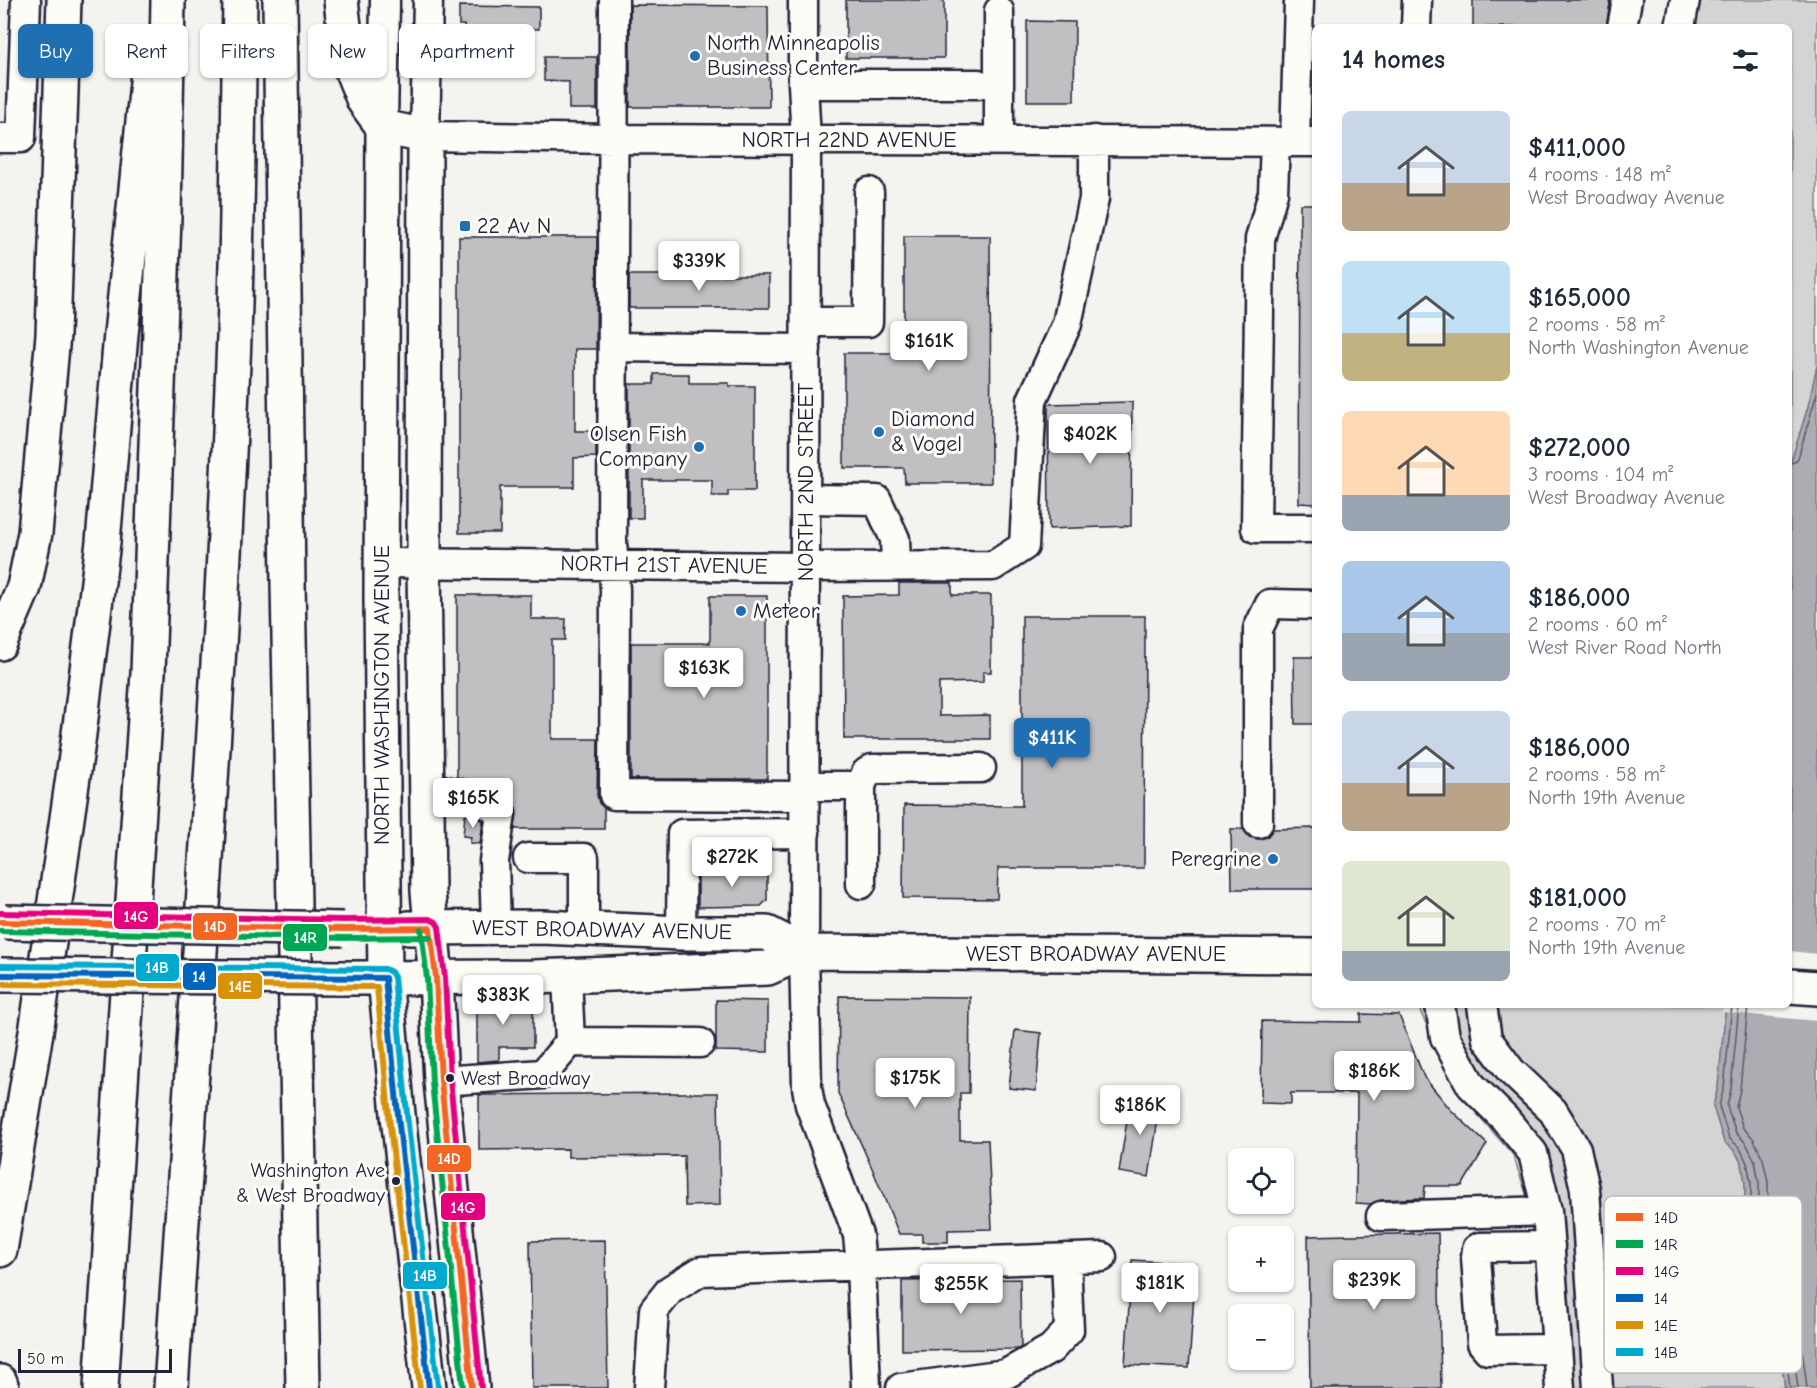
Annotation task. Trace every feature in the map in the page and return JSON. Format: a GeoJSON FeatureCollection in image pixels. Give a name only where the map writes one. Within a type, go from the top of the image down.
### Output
{"type":"FeatureCollection","features":[{"type":"Feature","properties":{"kind":"main road"},"geometry":{"type":"LineString","coordinates":[[0,643],[24,586],[35,533],[53,335],[64,0]]}},
{"type":"Feature","properties":{"kind":"main road"},"geometry":{"type":"LineString","coordinates":[[0,1250],[37,1026],[80,730],[103,542],[121,334],[155,0]]}},
{"type":"Feature","properties":{"kind":"main road"},"geometry":{"type":"LineString","coordinates":[[101,1388],[148,673],[164,216],[168,0]]}},
{"type":"Feature","properties":{"kind":"main road"},"geometry":{"type":"LineString","coordinates":[[171,1388],[214,733],[233,363],[240,0]]}},
{"type":"Feature","properties":{"kind":"main road"},"geometry":{"type":"LineString","coordinates":[[280,0],[303,1388]]}},
{"type":"Feature","properties":{"kind":"main road"},"geometry":{"type":"LineString","coordinates":[[341,0],[348,61],[364,101],[383,127]]}},
{"type":"Feature","properties":{"kind":"main road","name":"NORTH 22ND AVENUE"},"geometry":{"type":"LineString","coordinates":[[383,127],[425,136]]}},
{"type":"Feature","properties":{"kind":"main road","name":"NORTH WASHINGTON AVENUE"},"geometry":{"type":"LineString","coordinates":[[383,127],[381,668],[412,978],[441,1081],[472,1388]]}},
{"type":"Feature","properties":{"kind":"main road","name":"NORTH WASHINGTON AVENUE"},"geometry":{"type":"LineString","coordinates":[[425,136],[424,562],[428,892],[407,928],[412,978],[398,1113],[429,1388]]}},
{"type":"Feature","properties":{"kind":"main road"},"geometry":{"type":"LineString","coordinates":[[0,612],[35,533]]}},
{"type":"Feature","properties":{"kind":"main road","name":"WEST BROADWAY AVENUE"},"geometry":{"type":"LineString","coordinates":[[3,922],[343,929],[584,928],[681,933],[767,933],[804,952]]}},
{"type":"Feature","properties":{"kind":"main road","name":"WEST BROADWAY AVENUE"},"geometry":{"type":"LineString","coordinates":[[1,975],[339,978],[567,976],[768,968],[804,952],[1312,956]]}},
{"type":"Feature","properties":{"kind":"main road"},"geometry":{"type":"LineString","coordinates":[[1792,986],[1817,988]]}},
{"type":"Feature","properties":{"kind":"main road"},"geometry":{"type":"LineString","coordinates":[[0,1382],[2,1388]]}},
{"type":"Feature","properties":{"kind":"street"},"geometry":{"type":"LineString","coordinates":[[11,138],[26,0]]}},
{"type":"Feature","properties":{"kind":"street","name":"NORTH WASHINGTON AVENUE"},"geometry":{"type":"LineString","coordinates":[[383,127],[385,0]]}},
{"type":"Feature","properties":{"kind":"street","name":"NORTH WASHINGTON AVENUE"},"geometry":{"type":"LineString","coordinates":[[425,136],[428,0]]}},
{"type":"Feature","properties":{"kind":"street"},"geometry":{"type":"LineString","coordinates":[[614,0],[612,540],[615,590],[614,795],[805,791],[861,786]]}},
{"type":"Feature","properties":{"kind":"street","name":"NORTH 2ND STREET"},"geometry":{"type":"LineString","coordinates":[[803,0],[806,140],[804,952],[807,1088],[810,1105],[858,1235],[866,1388]]}},
{"type":"Feature","properties":{"kind":"street"},"geometry":{"type":"LineString","coordinates":[[1299,0],[1295,142],[1273,193],[1260,239],[1256,528],[1312,528]]}},
{"type":"Feature","properties":{"kind":"street"},"geometry":{"type":"LineString","coordinates":[[1416,24],[1417,0]]}},
{"type":"Feature","properties":{"kind":"street"},"geometry":{"type":"LineString","coordinates":[[1623,24],[1627,0]]}},
{"type":"Feature","properties":{"kind":"street"},"geometry":{"type":"LineString","coordinates":[[1681,24],[1685,0]]}},
{"type":"Feature","properties":{"kind":"street"},"geometry":{"type":"LineString","coordinates":[[999,12],[999,141]]}},
{"type":"Feature","properties":{"kind":"street"},"geometry":{"type":"LineString","coordinates":[[803,84],[978,84]]}},
{"type":"Feature","properties":{"kind":"street","name":"NORTH 22ND AVENUE"},"geometry":{"type":"LineString","coordinates":[[425,136],[614,140],[1295,142]]}},
{"type":"Feature","properties":{"kind":"street","name":"NORTH 21ST AVENUE"},"geometry":{"type":"LineString","coordinates":[[381,562],[806,567],[993,566],[1024,546],[1032,400],[1067,324],[1094,199],[1094,141]]}},
{"type":"Feature","properties":{"kind":"street"},"geometry":{"type":"LineString","coordinates":[[613,347],[806,336],[868,322],[869,192]]}},
{"type":"Feature","properties":{"kind":"street"},"geometry":{"type":"LineString","coordinates":[[806,499],[877,500],[895,539],[896,566]]}},
{"type":"Feature","properties":{"kind":"street"},"geometry":{"type":"LineString","coordinates":[[1258,823],[1258,629],[1269,604],[1312,604]]}},
{"type":"Feature","properties":{"kind":"street"},"geometry":{"type":"LineString","coordinates":[[861,884],[861,786],[866,773],[872,769],[981,768]]}},
{"type":"Feature","properties":{"kind":"street"},"geometry":{"type":"LineString","coordinates":[[426,786],[482,800],[501,814],[495,851],[496,927]]}},
{"type":"Feature","properties":{"kind":"street"},"geometry":{"type":"LineString","coordinates":[[681,933],[682,834],[805,833]]}},
{"type":"Feature","properties":{"kind":"street"},"geometry":{"type":"LineString","coordinates":[[528,858],[584,858],[584,928]]}},
{"type":"Feature","properties":{"kind":"street"},"geometry":{"type":"LineString","coordinates":[[441,1081],[543,1074],[570,1042],[567,976]]}},
{"type":"Feature","properties":{"kind":"street"},"geometry":{"type":"LineString","coordinates":[[1440,1008],[1445,1037],[1471,1085],[1505,1119],[1533,1153],[1547,1211],[1560,1388]]}},
{"type":"Feature","properties":{"kind":"street"},"geometry":{"type":"LineString","coordinates":[[1482,1008],[1487,1039],[1511,1071],[1553,1112],[1576,1149],[1585,1189],[1598,1388]]}},
{"type":"Feature","properties":{"kind":"street"},"geometry":{"type":"LineString","coordinates":[[570,1042],[700,1043]]}},
{"type":"Feature","properties":{"kind":"street"},"geometry":{"type":"LineString","coordinates":[[1381,1216],[1547,1211]]}},
{"type":"Feature","properties":{"kind":"street"},"geometry":{"type":"LineString","coordinates":[[1550,1246],[1480,1247],[1477,1249],[1476,1257],[1478,1289],[1482,1343],[1488,1350],[1557,1349]]}},
{"type":"Feature","properties":{"kind":"street"},"geometry":{"type":"LineString","coordinates":[[649,1388],[654,1310],[670,1290],[701,1271],[1102,1257]]}},
{"type":"Feature","properties":{"kind":"street"},"geometry":{"type":"LineString","coordinates":[[900,1388],[1006,1374],[1051,1349],[1069,1330],[1066,1258]]}},
{"type":"Feature","properties":{"kind":"shaded area"},"geometry":{"type":"Polygon","coordinates":[[[1671,0],[1817,0],[1817,366],[1808,407],[1792,459],[1792,24],[1666,24],[1671,0]]]}},
{"type":"Feature","properties":{"kind":"shaded area"},"geometry":{"type":"Polygon","coordinates":[[[1418,1008],[1726,1008],[1718,1087],[1713,1106],[1724,1142],[1735,1151],[1742,1164],[1745,1196],[1604,1196],[1604,1373],[1783,1373],[1785,1388],[1545,1388],[1530,1205],[1513,1155],[1460,1094],[1418,1008]]]}},
{"type":"Feature","properties":{"kind":"water"},"geometry":{"type":"Polygon","coordinates":[[[1817,366],[1817,1388],[1785,1388],[1783,1373],[1802,1373],[1802,1196],[1745,1196],[1742,1164],[1735,1151],[1724,1142],[1713,1106],[1718,1087],[1726,1008],[1792,1008],[1792,459],[1808,407],[1817,366]]]}},
{"type":"Feature","properties":{"kind":"pier"},"geometry":{"type":"Polygon","coordinates":[[[1792,951],[1817,954],[1817,1021],[1722,1012],[1723,1008],[1792,1008],[1792,951]]]}},
{"type":"Feature","properties":{"kind":"building"},"geometry":{"type":"Polygon","coordinates":[[[846,0],[944,0],[944,58],[846,58],[846,0]]]}},
{"type":"Feature","properties":{"kind":"building"},"geometry":{"type":"Polygon","coordinates":[[[1473,0],[1609,0],[1610,4],[1607,24],[1473,24],[1473,0]]]}},
{"type":"Feature","properties":{"kind":"building","name":"North Minneapolis Business Center"},"geometry":{"type":"Polygon","coordinates":[[[630,5],[768,6],[769,107],[630,107],[630,5]]]}},
{"type":"Feature","properties":{"kind":"building"},"geometry":{"type":"Polygon","coordinates":[[[459,6],[539,7],[539,29],[535,29],[535,24],[459,24],[459,6]]]}},
{"type":"Feature","properties":{"kind":"building"},"geometry":{"type":"Polygon","coordinates":[[[1027,21],[1075,22],[1074,101],[1027,101],[1027,21]]]}},
{"type":"Feature","properties":{"kind":"building"},"geometry":{"type":"Polygon","coordinates":[[[544,57],[597,57],[597,109],[569,109],[569,82],[544,81],[544,57]]]}},
{"type":"Feature","properties":{"kind":"building"},"geometry":{"type":"Polygon","coordinates":[[[1300,204],[1312,204],[1312,504],[1299,503],[1300,204]]]}},
{"type":"Feature","properties":{"kind":"building"},"geometry":{"type":"Polygon","coordinates":[[[904,236],[990,236],[991,483],[905,483],[904,468],[844,468],[844,353],[904,353],[904,236]]]}},
{"type":"Feature","properties":{"kind":"building"},"geometry":{"type":"Polygon","coordinates":[[[459,237],[597,237],[596,349],[575,349],[575,431],[596,431],[596,457],[574,458],[574,487],[500,487],[500,533],[459,533],[459,237]]]}},
{"type":"Feature","properties":{"kind":"building"},"geometry":{"type":"Polygon","coordinates":[[[629,275],[769,275],[769,308],[629,308],[629,275]]]}},
{"type":"Feature","properties":{"kind":"building"},"geometry":{"type":"Polygon","coordinates":[[[654,374],[689,374],[689,383],[729,383],[729,386],[755,386],[755,491],[728,491],[728,496],[712,496],[712,480],[643,480],[643,518],[629,518],[629,384],[654,384],[654,374]]]}},
{"type":"Feature","properties":{"kind":"building"},"geometry":{"type":"Polygon","coordinates":[[[1132,402],[1131,526],[1049,529],[1048,404],[1132,402]]]}},
{"type":"Feature","properties":{"kind":"building"},"geometry":{"type":"Polygon","coordinates":[[[899,583],[952,583],[952,595],[991,595],[991,672],[983,672],[983,682],[939,683],[939,716],[990,715],[990,739],[844,739],[843,596],[899,595],[899,583]]]}},
{"type":"Feature","properties":{"kind":"building"},"geometry":{"type":"Polygon","coordinates":[[[457,595],[531,595],[531,619],[566,619],[565,640],[552,640],[552,739],[598,739],[597,795],[599,803],[604,808],[604,829],[515,829],[516,808],[508,799],[508,787],[492,787],[457,777],[457,595]]]}},
{"type":"Feature","properties":{"kind":"building"},"geometry":{"type":"Polygon","coordinates":[[[710,596],[767,596],[767,779],[631,779],[631,643],[710,643],[710,596]]]}},
{"type":"Feature","properties":{"kind":"building"},"geometry":{"type":"Polygon","coordinates":[[[1022,616],[1145,616],[1144,868],[998,868],[997,899],[903,898],[904,805],[1022,806],[1022,616]]]}},
{"type":"Feature","properties":{"kind":"building"},"geometry":{"type":"Polygon","coordinates":[[[1294,657],[1312,657],[1312,724],[1295,724],[1294,657]]]}},
{"type":"Feature","properties":{"kind":"building"},"geometry":{"type":"Polygon","coordinates":[[[465,815],[476,816],[483,821],[480,844],[470,843],[471,837],[463,836],[465,815]]]}},
{"type":"Feature","properties":{"kind":"building","name":"Peregrine"},"geometry":{"type":"Polygon","coordinates":[[[1312,828],[1312,889],[1232,889],[1231,829],[1243,829],[1249,837],[1259,839],[1267,837],[1273,829],[1312,828]]]}},
{"type":"Feature","properties":{"kind":"building"},"geometry":{"type":"Polygon","coordinates":[[[698,869],[767,869],[767,900],[761,906],[698,907],[698,869]]]}},
{"type":"Feature","properties":{"kind":"building"},"geometry":{"type":"Polygon","coordinates":[[[839,996],[970,997],[969,1093],[960,1093],[960,1140],[988,1140],[992,1229],[948,1230],[948,1242],[922,1242],[922,1234],[899,1234],[838,1093],[839,996]]]}},
{"type":"Feature","properties":{"kind":"building"},"geometry":{"type":"Polygon","coordinates":[[[477,999],[533,1000],[533,1047],[499,1047],[499,1060],[477,1062],[477,999]]]}},
{"type":"Feature","properties":{"kind":"building"},"geometry":{"type":"Polygon","coordinates":[[[716,1000],[768,1001],[768,1052],[716,1051],[716,1000]]]}},
{"type":"Feature","properties":{"kind":"building"},"geometry":{"type":"Polygon","coordinates":[[[1361,1014],[1399,1015],[1424,1077],[1451,1110],[1487,1144],[1462,1186],[1425,1186],[1424,1198],[1381,1200],[1371,1204],[1356,1203],[1357,1093],[1291,1093],[1291,1104],[1261,1103],[1262,1021],[1361,1022],[1361,1014]]]}},
{"type":"Feature","properties":{"kind":"building"},"geometry":{"type":"Polygon","coordinates":[[[1015,1030],[1041,1033],[1036,1091],[1009,1088],[1015,1030]]]}},
{"type":"Feature","properties":{"kind":"building"},"geometry":{"type":"Polygon","coordinates":[[[718,1093],[720,1205],[685,1206],[684,1156],[568,1157],[568,1149],[479,1150],[479,1095],[718,1093]]]}},
{"type":"Feature","properties":{"kind":"building"},"geometry":{"type":"Polygon","coordinates":[[[1131,1095],[1161,1099],[1149,1177],[1119,1172],[1131,1095]]]}},
{"type":"Feature","properties":{"kind":"building"},"geometry":{"type":"Polygon","coordinates":[[[1438,1233],[1441,1388],[1310,1388],[1308,1236],[1438,1233]]]}},
{"type":"Feature","properties":{"kind":"building"},"geometry":{"type":"Polygon","coordinates":[[[605,1240],[608,1388],[532,1388],[530,1241],[605,1240]]]}},
{"type":"Feature","properties":{"kind":"building"},"geometry":{"type":"Polygon","coordinates":[[[1132,1260],[1196,1264],[1189,1368],[1125,1365],[1132,1260]]]}},
{"type":"Feature","properties":{"kind":"building"},"geometry":{"type":"Polygon","coordinates":[[[1020,1279],[1021,1347],[1018,1349],[902,1350],[902,1281],[1020,1279]]]}},
{"type":"Feature","properties":{"kind":"transit line","name":"14G"},"geometry":{"type":"LineString","coordinates":[[0,913],[343,920],[430,919],[436,922],[439,927],[445,978],[450,1080],[481,1387]]}},
{"type":"Feature","properties":{"kind":"transit line","name":"14D"},"geometry":{"type":"LineString","coordinates":[[0,922],[343,929],[430,928]]}},
{"type":"Feature","properties":{"kind":"transit line","name":"14D"},"geometry":{"type":"LineString","coordinates":[[430,928],[436,978],[441,1081],[472,1388]]}},
{"type":"Feature","properties":{"kind":"transit line","name":"14R"},"geometry":{"type":"LineString","coordinates":[[421,929],[427,979],[432,1082],[463,1388]]}},
{"type":"Feature","properties":{"kind":"transit line","name":"14R"},"geometry":{"type":"LineString","coordinates":[[0,931],[343,938],[430,937]]}},
{"type":"Feature","properties":{"kind":"transit line","name":"14B"},"geometry":{"type":"LineString","coordinates":[[0,966],[385,969],[391,972],[394,977],[438,1387]]}},
{"type":"Feature","properties":{"kind":"transit line","name":"14"},"geometry":{"type":"LineString","coordinates":[[0,975],[385,978],[429,1388]]}},
{"type":"Feature","properties":{"kind":"transit line","name":"14E"},"geometry":{"type":"LineString","coordinates":[[0,984],[377,987],[390,1126],[420,1388]]}},
{"type":"Feature","properties":{"kind":"place","name":"North Minneapolis Business Center"},"geometry":{"type":"Point","coordinates":[695,56]}},
{"type":"Feature","properties":{"kind":"place","name":"22 Av N"},"geometry":{"type":"Point","coordinates":[465,226]}},
{"type":"Feature","properties":{"kind":"place","name":"Diamond & Vogel"},"geometry":{"type":"Point","coordinates":[879,432]}},
{"type":"Feature","properties":{"kind":"place","name":"Olsen Fish Company"},"geometry":{"type":"Point","coordinates":[699,447]}},
{"type":"Feature","properties":{"kind":"place","name":"Meteor"},"geometry":{"type":"Point","coordinates":[741,611]}},
{"type":"Feature","properties":{"kind":"place","name":"Peregrine"},"geometry":{"type":"Point","coordinates":[1273,859]}},
{"type":"Feature","properties":{"kind":"place","name":"West Broadway"},"geometry":{"type":"Point","coordinates":[450,1078]}},
{"type":"Feature","properties":{"kind":"place","name":"Washington Ave & West Broadway"},"geometry":{"type":"Point","coordinates":[396,1181]}}]}
